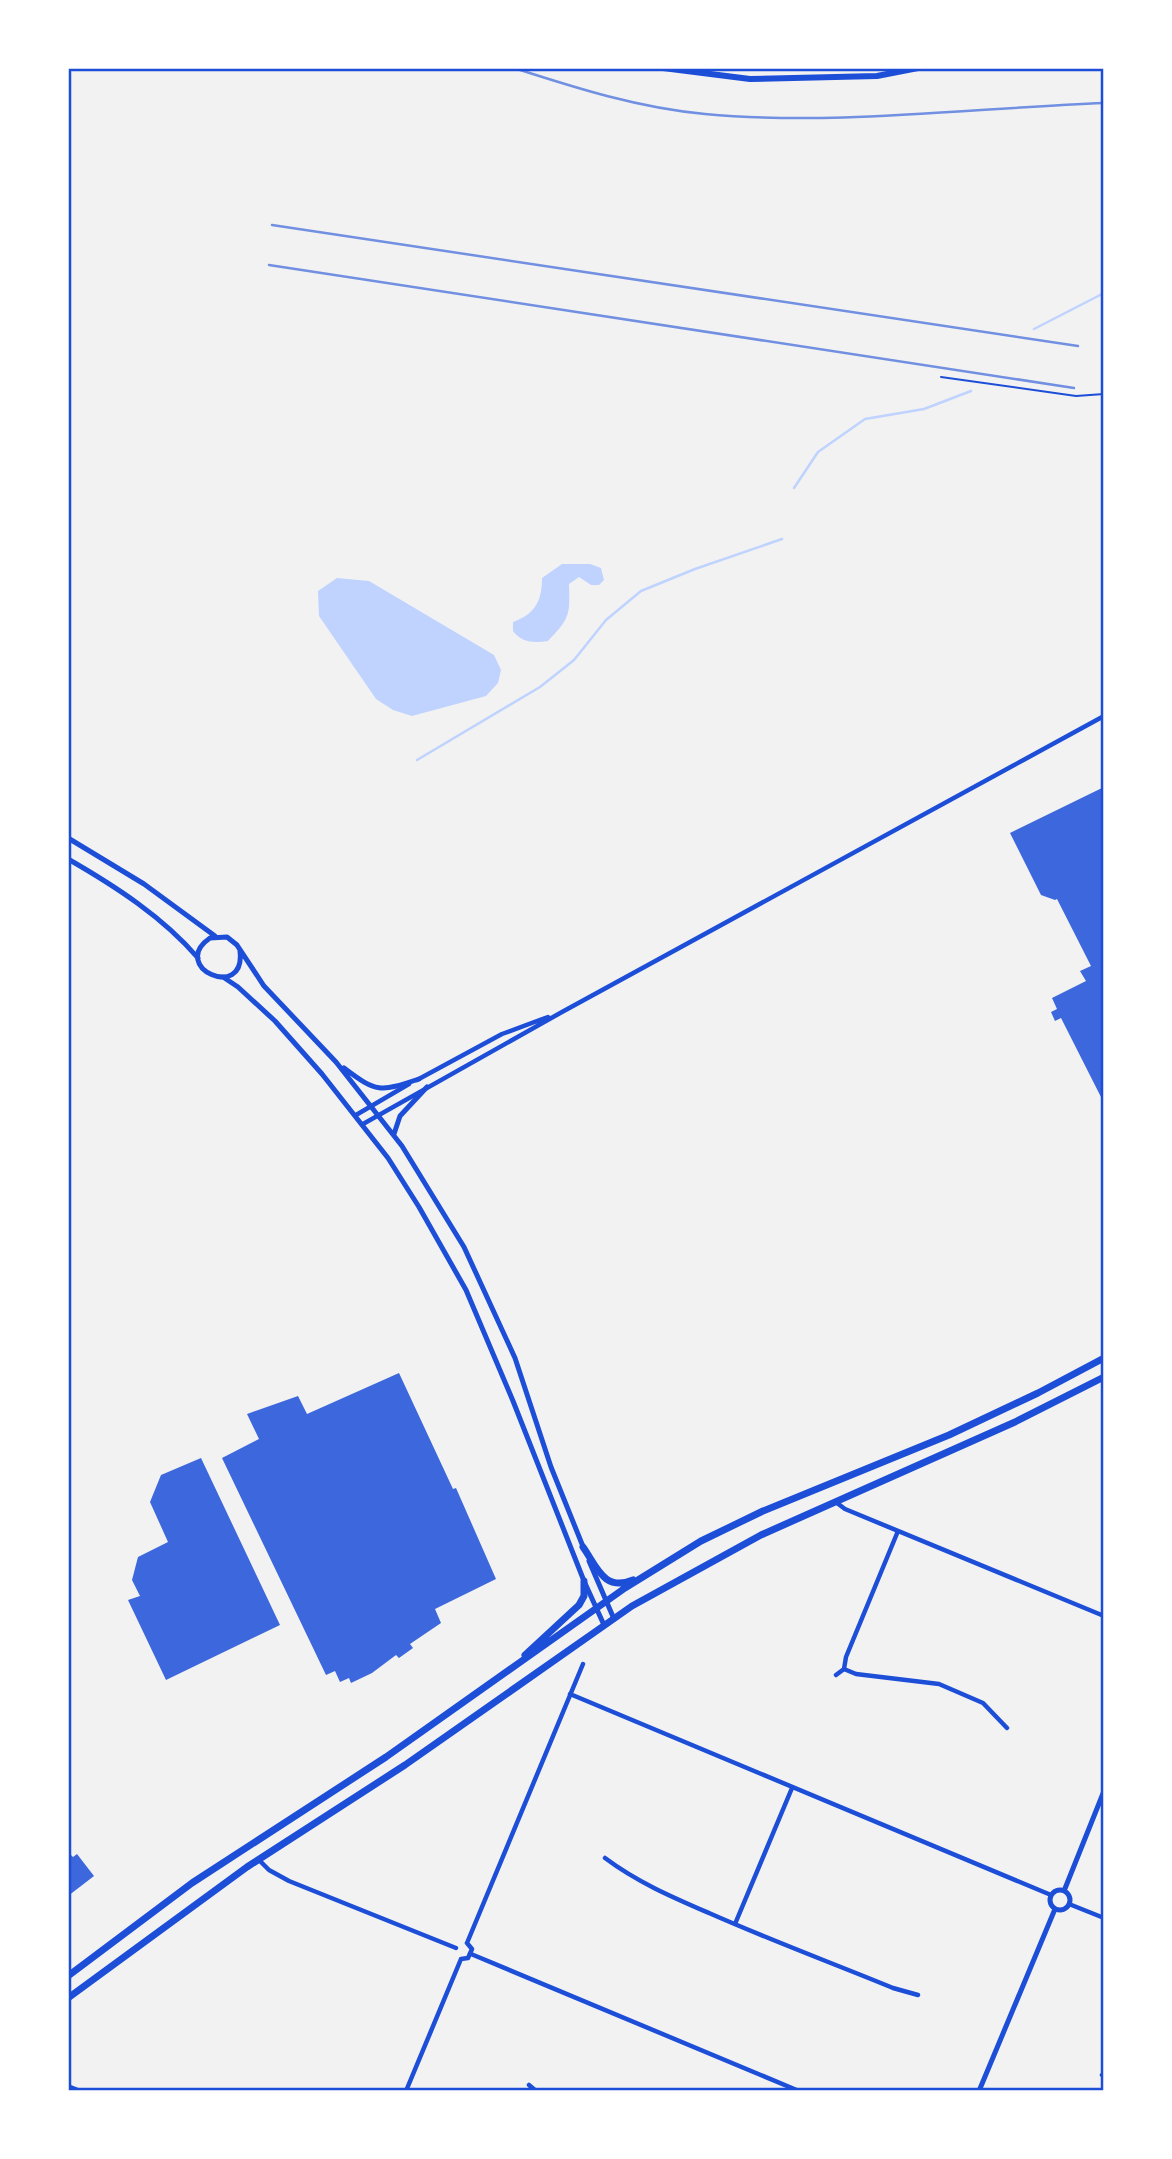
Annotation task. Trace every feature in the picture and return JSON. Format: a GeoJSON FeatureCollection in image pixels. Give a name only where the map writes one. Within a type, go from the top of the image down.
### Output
{"type":"FeatureCollection","features":[{"type":"Feature","properties":{"kind":"highway"},"geometry":{"type":"LineString","coordinates":[[68,1976],[192,1883],[386,1757],[605,1602],[701,1541],[763,1511],[949,1436],[1038,1393],[1104,1357]]}},
{"type":"Feature","properties":{"kind":"highway"},"geometry":{"type":"LineString","coordinates":[[68,1998],[259,1860],[405,1765],[614,1619],[761,1535],[1009,1425],[1104,1377]]}},
{"type":"Feature","properties":{"kind":"highway"},"geometry":{"type":"LineString","coordinates":[[583,1547],[611,1583],[628,1582],[652,1572]]}},
{"type":"Feature","properties":{"kind":"highway"},"geometry":{"type":"LineString","coordinates":[[513,1668],[579,1605],[584,1596],[584,1581]]}},
{"type":"Feature","properties":{"kind":"main road"},"geometry":{"type":"LineString","coordinates":[[663,68],[750,79],[877,76],[918,68]]}},
{"type":"Feature","properties":{"kind":"main road"},"geometry":{"type":"LineString","coordinates":[[68,2087],[78,2091]]}},
{"type":"Feature","properties":{"kind":"street"},"geometry":{"type":"LineString","coordinates":[[362,1124],[1104,716]]}},
{"type":"Feature","properties":{"kind":"street"},"geometry":{"type":"LineString","coordinates":[[68,838],[144,884],[215,936],[232,940],[264,986],[336,1062],[394,1135],[441,1207],[481,1283],[514,1358],[551,1467],[614,1619]]}},
{"type":"Feature","properties":{"kind":"street"},"geometry":{"type":"LineString","coordinates":[[68,859],[136,903],[180,936],[198,957],[206,972],[223,977],[235,970],[240,951]]}},
{"type":"Feature","properties":{"kind":"street"},"geometry":{"type":"LineString","coordinates":[[198,957],[205,941],[215,936]]}},
{"type":"Feature","properties":{"kind":"street"},"geometry":{"type":"LineString","coordinates":[[223,977],[248,996],[293,1040],[356,1115],[388,1158],[419,1207],[466,1290],[604,1625]]}},
{"type":"Feature","properties":{"kind":"street"},"geometry":{"type":"LineString","coordinates":[[356,1115],[502,1034],[562,1012]]}},
{"type":"Feature","properties":{"kind":"street"},"geometry":{"type":"LineString","coordinates":[[336,1062],[366,1085],[376,1088],[389,1088],[419,1079]]}},
{"type":"Feature","properties":{"kind":"street"},"geometry":{"type":"LineString","coordinates":[[394,1135],[400,1116],[427,1087]]}},
{"type":"Feature","properties":{"kind":"street"},"geometry":{"type":"LineString","coordinates":[[836,1502],[845,1509],[1104,1616]]}},
{"type":"Feature","properties":{"kind":"street"},"geometry":{"type":"LineString","coordinates":[[836,1675],[844,1669],[846,1657],[898,1531]]}},
{"type":"Feature","properties":{"kind":"street"},"geometry":{"type":"LineString","coordinates":[[467,1943],[583,1664]]}},
{"type":"Feature","properties":{"kind":"street"},"geometry":{"type":"LineString","coordinates":[[844,1669],[856,1674],[939,1684],[983,1703],[1007,1728]]}},
{"type":"Feature","properties":{"kind":"street"},"geometry":{"type":"LineString","coordinates":[[570,1694],[1051,1895]]}},
{"type":"Feature","properties":{"kind":"street"},"geometry":{"type":"LineString","coordinates":[[735,1924],[792,1788]]}},
{"type":"Feature","properties":{"kind":"street"},"geometry":{"type":"LineString","coordinates":[[1064,1891],[1104,1791]]}},
{"type":"Feature","properties":{"kind":"street"},"geometry":{"type":"LineString","coordinates":[[605,1858],[628,1875],[735,1924],[881,1983],[918,1995]]}},
{"type":"Feature","properties":{"kind":"street"},"geometry":{"type":"LineString","coordinates":[[259,1860],[269,1870],[289,1881],[456,1948]]}},
{"type":"Feature","properties":{"kind":"street"},"geometry":{"type":"LineString","coordinates":[[1056,1891],[1064,1891],[1069,1896],[1069,1904],[1063,1910],[1055,1909],[1050,1903],[1051,1895],[1056,1891]]}},
{"type":"Feature","properties":{"kind":"street"},"geometry":{"type":"LineString","coordinates":[[1069,1904],[1104,1918]]}},
{"type":"Feature","properties":{"kind":"street"},"geometry":{"type":"LineString","coordinates":[[979,2091],[1055,1909]]}},
{"type":"Feature","properties":{"kind":"street"},"geometry":{"type":"LineString","coordinates":[[461,1959],[456,1954],[456,1948],[459,1944],[467,1943]]}},
{"type":"Feature","properties":{"kind":"street"},"geometry":{"type":"LineString","coordinates":[[461,1959],[468,1958],[471,1954],[471,1947],[467,1943]]}},
{"type":"Feature","properties":{"kind":"street"},"geometry":{"type":"LineString","coordinates":[[471,1954],[799,2091]]}},
{"type":"Feature","properties":{"kind":"street"},"geometry":{"type":"LineString","coordinates":[[406,2091],[461,1959]]}},
{"type":"Feature","properties":{"kind":"street"},"geometry":{"type":"LineString","coordinates":[[529,2085],[536,2091]]}},
{"type":"Feature","properties":{"kind":"lane"},"geometry":{"type":"LineString","coordinates":[[941,377],[1076,396],[1104,394]]}},
{"type":"Feature","properties":{"kind":"water"},"geometry":{"type":"Polygon","coordinates":[[[562,564],[590,564],[601,568],[604,580],[599,585],[591,585],[579,577],[569,584],[567,616],[548,641],[533,642],[520,638],[513,631],[513,622],[532,611],[539,600],[542,578],[562,564]]]}},
{"type":"Feature","properties":{"kind":"water"},"geometry":{"type":"Polygon","coordinates":[[[337,578],[369,581],[494,655],[501,670],[498,683],[486,696],[412,716],[393,710],[376,699],[319,616],[318,591],[337,578]]]}},
{"type":"Feature","properties":{"kind":"building"},"geometry":{"type":"Polygon","coordinates":[[[1104,787],[1104,1103],[1061,1018],[1055,1021],[1051,1012],[1057,1009],[1052,998],[1086,981],[1080,971],[1091,966],[1057,899],[1041,895],[1010,833],[1104,787]]]}},
{"type":"Feature","properties":{"kind":"building"},"geometry":{"type":"Polygon","coordinates":[[[399,1373],[453,1489],[456,1488],[496,1579],[435,1609],[441,1623],[410,1644],[413,1648],[399,1658],[396,1655],[372,1673],[351,1683],[349,1678],[340,1682],[335,1671],[326,1675],[222,1458],[259,1439],[247,1414],[298,1396],[307,1414],[399,1373]]]}},
{"type":"Feature","properties":{"kind":"building"},"geometry":{"type":"Polygon","coordinates":[[[201,1458],[280,1625],[166,1680],[128,1600],[140,1596],[132,1580],[138,1557],[168,1542],[150,1502],[161,1475],[201,1458]]]}},
{"type":"Feature","properties":{"kind":"building"},"geometry":{"type":"Polygon","coordinates":[[[68,1852],[73,1857],[77,1854],[94,1876],[68,1896],[68,1852]]]}},
{"type":"Feature","properties":{"kind":"waterway"},"geometry":{"type":"LineString","coordinates":[[1034,329],[1104,293]]}},
{"type":"Feature","properties":{"kind":"waterway"},"geometry":{"type":"LineString","coordinates":[[794,488],[818,452],[865,419],[924,409],[971,391]]}},
{"type":"Feature","properties":{"kind":"waterway"},"geometry":{"type":"LineString","coordinates":[[417,760],[540,687],[574,660],[606,620],[641,591],[782,539]]}},
{"type":"Feature","properties":{"kind":"railway"},"geometry":{"type":"LineString","coordinates":[[514,68],[584,90],[656,107],[754,117],[904,115],[1104,103]]}},
{"type":"Feature","properties":{"kind":"railway"},"geometry":{"type":"LineString","coordinates":[[272,225],[1078,346]]}},
{"type":"Feature","properties":{"kind":"railway"},"geometry":{"type":"LineString","coordinates":[[269,265],[1074,388]]}}]}
